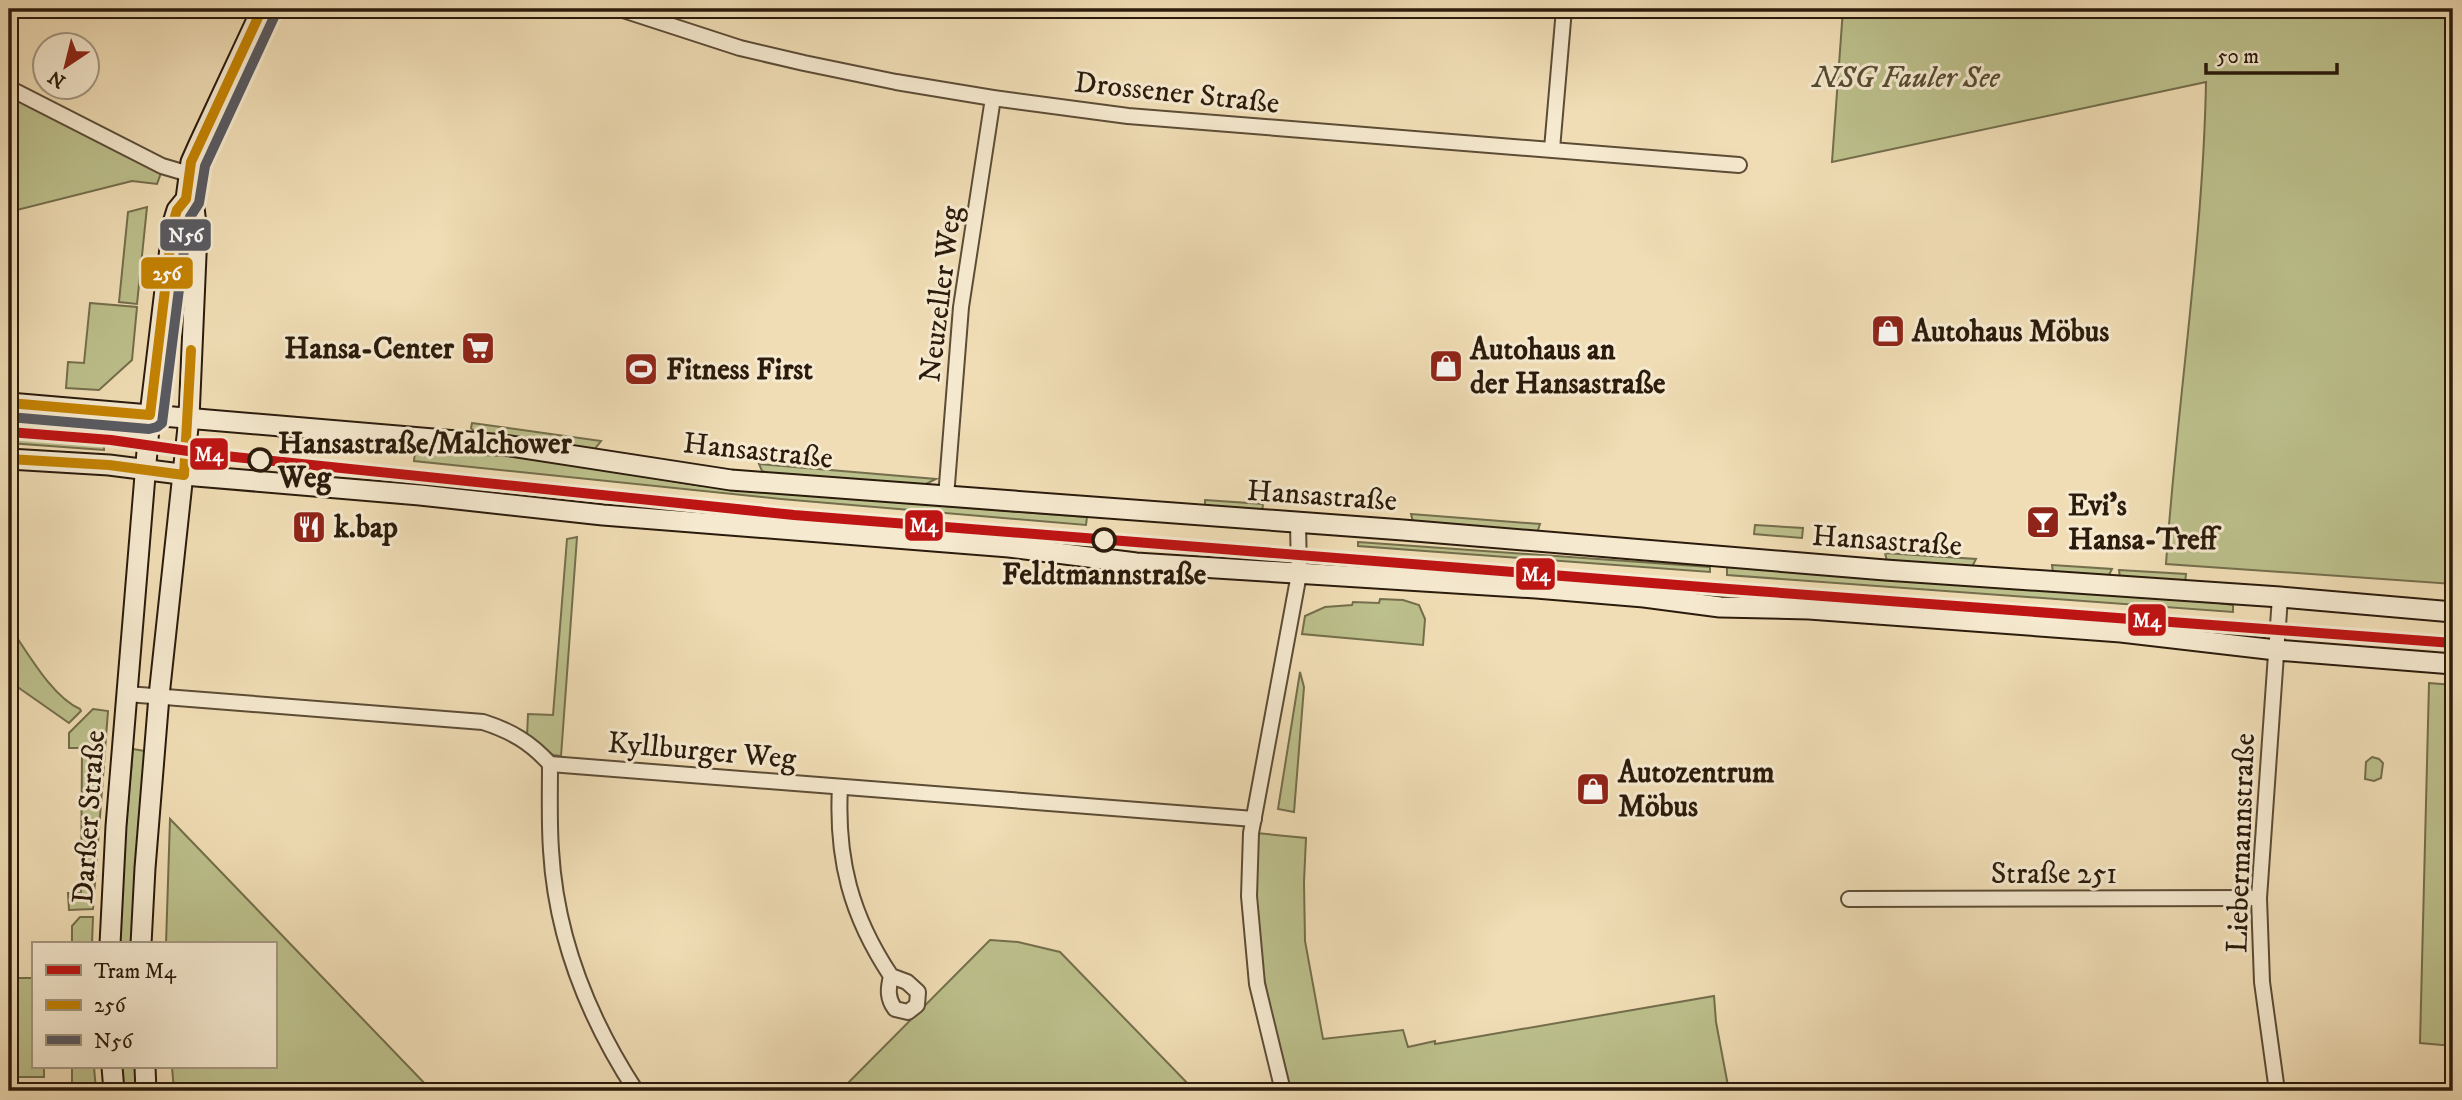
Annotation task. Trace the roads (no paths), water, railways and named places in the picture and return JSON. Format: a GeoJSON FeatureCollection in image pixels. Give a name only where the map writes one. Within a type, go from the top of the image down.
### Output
{"type":"FeatureCollection","features":[{"type":"Feature","properties":{"kind":"main road"},"geometry":{"type":"LineString","coordinates":[[186,199],[191,162],[262,9]]}},
{"type":"Feature","properties":{"kind":"main road","name":"Darßer Straße"},"geometry":{"type":"LineString","coordinates":[[110,942],[149,415],[173,223],[177,210],[186,199],[194,208],[197,232],[188,418],[159,696],[145,868],[142,942]]}},
{"type":"Feature","properties":{"kind":"main road","name":"Hansastraße"},"geometry":{"type":"LineString","coordinates":[[9,403],[504,445],[731,480],[2453,612]]}},
{"type":"Feature","properties":{"kind":"main road"},"geometry":{"type":"LineString","coordinates":[[9,459],[98,465],[629,517],[1010,547],[1136,563],[1630,596],[1720,607],[1809,609],[2121,632],[2276,650],[2453,664]]}},
{"type":"Feature","properties":{"kind":"main road"},"geometry":{"type":"LineString","coordinates":[[112,1068],[114,1091]]}},
{"type":"Feature","properties":{"kind":"main road"},"geometry":{"type":"LineString","coordinates":[[145,1068],[146,1091]]}},
{"type":"Feature","properties":{"kind":"street","name":"Drossener Straße"},"geometry":{"type":"LineString","coordinates":[[620,9],[740,48],[814,66],[993,98],[1128,116],[1739,165]]}},
{"type":"Feature","properties":{"kind":"street"},"geometry":{"type":"LineString","coordinates":[[1552,149],[1564,9]]}},
{"type":"Feature","properties":{"kind":"street"},"geometry":{"type":"LineString","coordinates":[[9,88],[162,166],[189,174]]}},
{"type":"Feature","properties":{"kind":"street","name":"Neuzeller Weg"},"geometry":{"type":"LineString","coordinates":[[946,497],[961,307],[993,98]]}},
{"type":"Feature","properties":{"kind":"street"},"geometry":{"type":"LineString","coordinates":[[1283,1091],[1257,984],[1249,896],[1251,833],[1299,574],[1298,522]]}},
{"type":"Feature","properties":{"kind":"street","name":"Liebermannstraße"},"geometry":{"type":"LineString","coordinates":[[2277,1091],[2262,982],[2259,898],[2280,597]]}},
{"type":"Feature","properties":{"kind":"street","name":"Darßer Straße"},"geometry":{"type":"LineString","coordinates":[[127,694],[159,696]]}},
{"type":"Feature","properties":{"kind":"street"},"geometry":{"type":"LineString","coordinates":[[159,696],[483,722],[520,736],[537,750],[550,764],[551,851],[555,884],[572,962],[613,1056],[636,1091]]}},
{"type":"Feature","properties":{"kind":"street","name":"Kyllburger Weg"},"geometry":{"type":"LineString","coordinates":[[550,764],[1254,819]]}},
{"type":"Feature","properties":{"kind":"street"},"geometry":{"type":"LineString","coordinates":[[840,787],[838,821],[841,857],[849,892],[865,929],[891,976]]}},
{"type":"Feature","properties":{"kind":"street","name":"Straße 251"},"geometry":{"type":"LineString","coordinates":[[1849,900],[2259,898]]}},
{"type":"Feature","properties":{"kind":"tram line","name":"M4"},"geometry":{"type":"LineString","coordinates":[[9,432],[111,440],[216,455],[794,515],[2453,643]]}},
{"type":"Feature","properties":{"kind":"place","name":"Autohaus Möbus"},"geometry":{"type":"Point","coordinates":[1888,331]}},
{"type":"Feature","properties":{"kind":"place","name":"Hansa-Center"},"geometry":{"type":"Point","coordinates":[478,348]}},
{"type":"Feature","properties":{"kind":"place","name":"Autohaus an der Hansastraße"},"geometry":{"type":"Point","coordinates":[1446,366]}},
{"type":"Feature","properties":{"kind":"place","name":"Fitness First"},"geometry":{"type":"Point","coordinates":[641,369]}},
{"type":"Feature","properties":{"kind":"place","name":"Hansastraße/Malchower Weg"},"geometry":{"type":"Point","coordinates":[260,460]}},
{"type":"Feature","properties":{"kind":"place","name":"Evi's Hansa-Treff"},"geometry":{"type":"Point","coordinates":[2043,522]}},
{"type":"Feature","properties":{"kind":"place","name":"k.bap"},"geometry":{"type":"Point","coordinates":[309,527]}},
{"type":"Feature","properties":{"kind":"place","name":"Feldtmannstraße"},"geometry":{"type":"Point","coordinates":[1104,540]}},
{"type":"Feature","properties":{"kind":"place","name":"Autozentrum Möbus"},"geometry":{"type":"Point","coordinates":[1593,789]}},
{"type":"Feature","properties":{"kind":"park label","name":"NSG Fauler See"},"geometry":{"type":"Point","coordinates":[1906,77]}}]}
